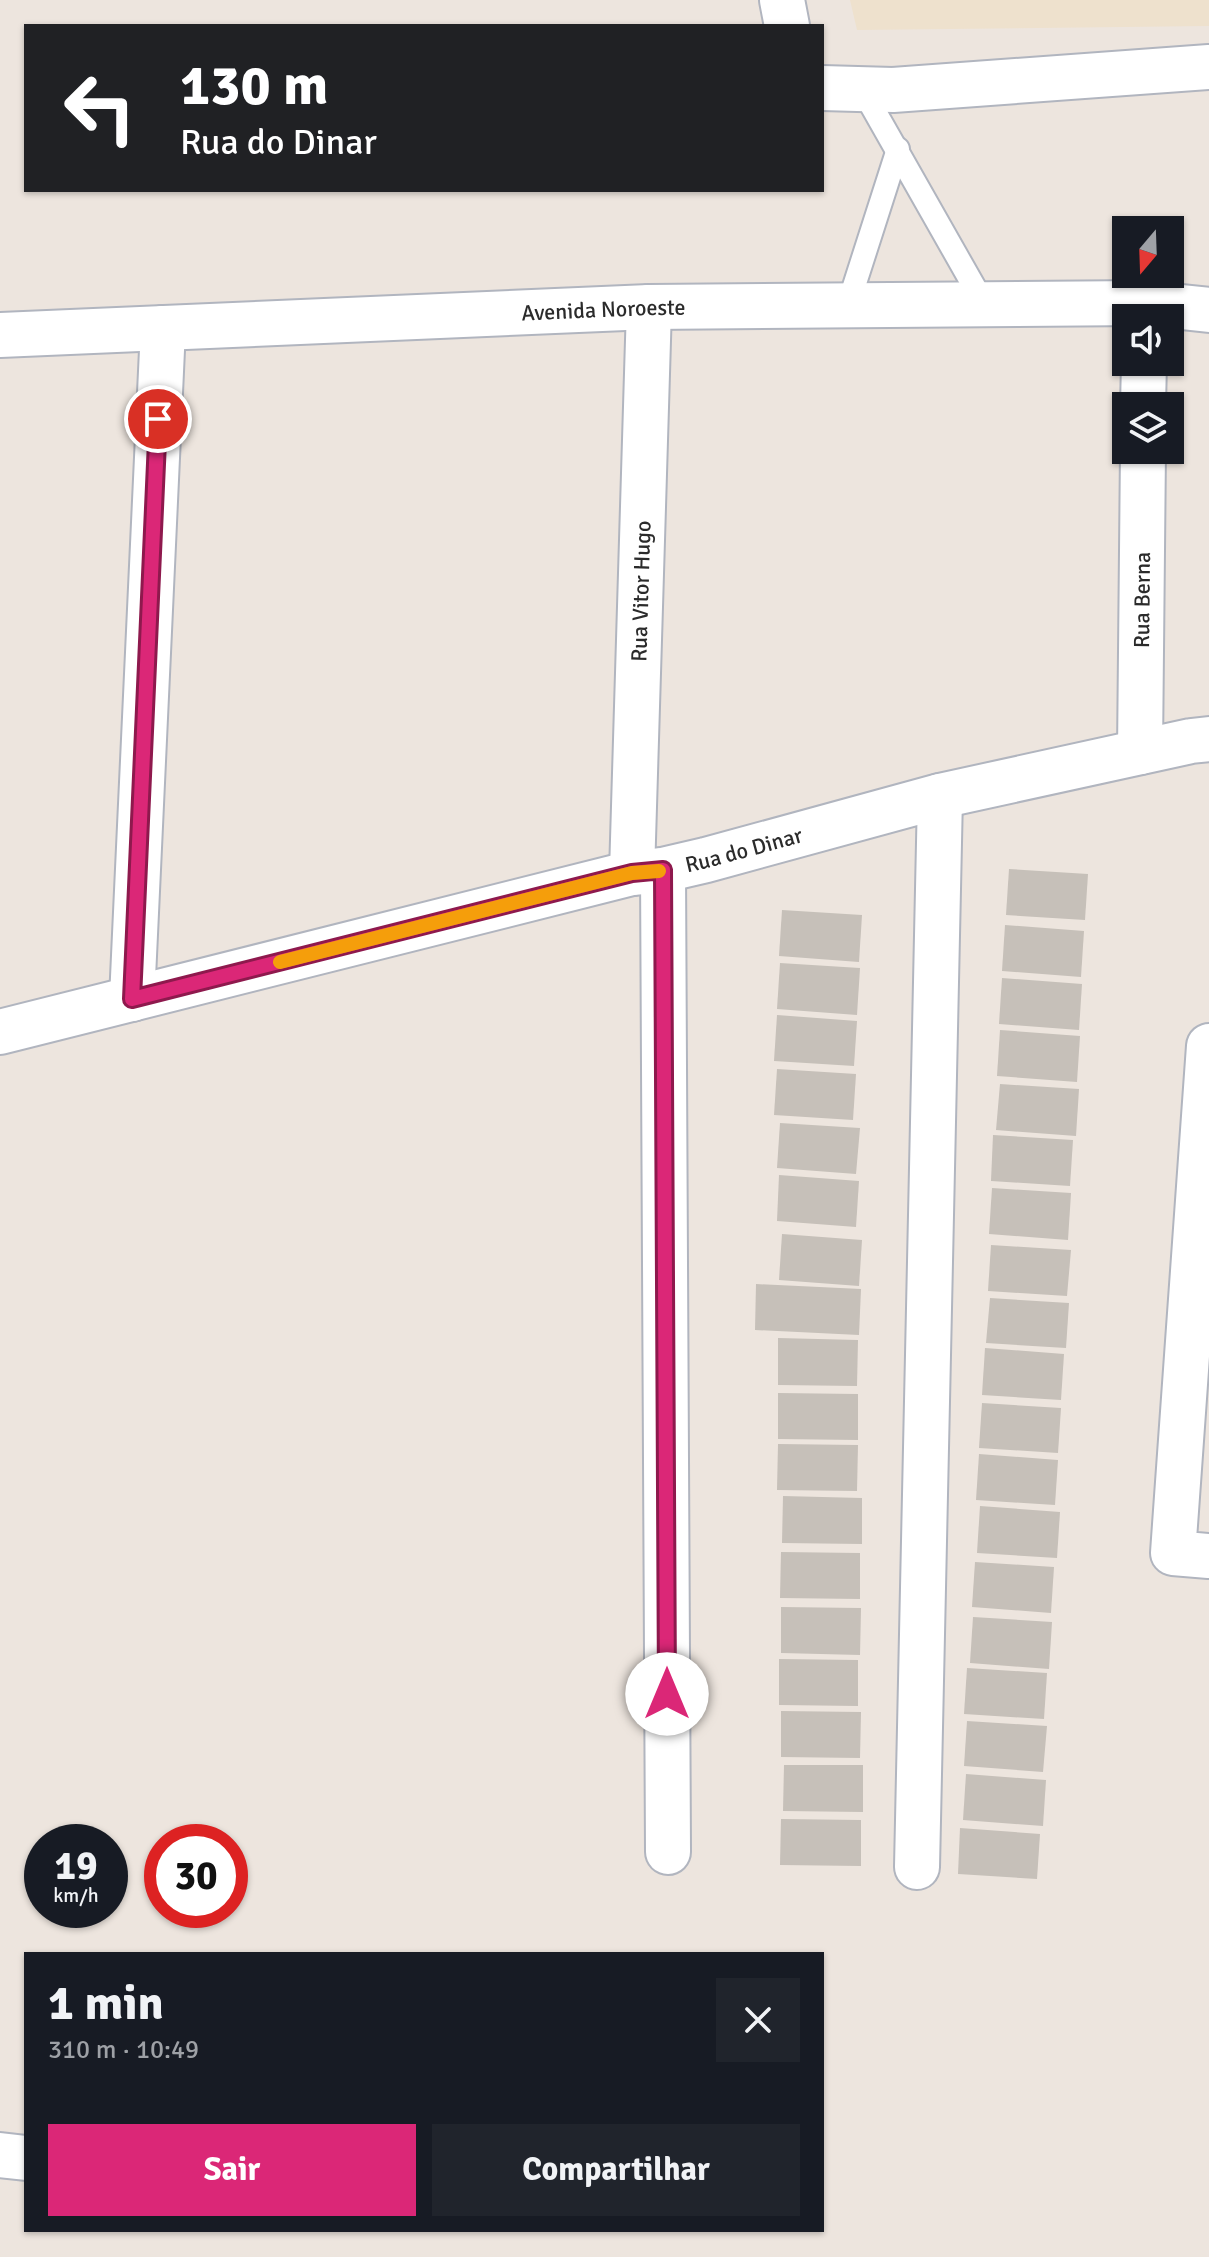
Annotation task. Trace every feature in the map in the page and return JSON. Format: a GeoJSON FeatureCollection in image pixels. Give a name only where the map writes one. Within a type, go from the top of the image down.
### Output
{"type":"FeatureCollection","features":[{"type":"Feature","properties":{"kind":"street"},"geometry":{"type":"LineString","coordinates":[[782,0],[787,24]]}},
{"type":"Feature","properties":{"kind":"street"},"geometry":{"type":"LineString","coordinates":[[842,88],[893,90],[1209,67]]}},
{"type":"Feature","properties":{"kind":"street","name":"Avenida Noroeste"},"geometry":{"type":"LineString","coordinates":[[0,335],[649,307],[984,304],[1112,309]]}},
{"type":"Feature","properties":{"kind":"street","name":"Rua Vitor Hugo"},"geometry":{"type":"LineString","coordinates":[[649,307],[647,872],[668,1852]]}},
{"type":"Feature","properties":{"kind":"street","name":"Avenida Noroeste"},"geometry":{"type":"LineString","coordinates":[[1184,310],[1209,310]]}},
{"type":"Feature","properties":{"kind":"street"},"geometry":{"type":"LineString","coordinates":[[132,999],[163,328]]}},
{"type":"Feature","properties":{"kind":"street","name":"Rua Berna"},"geometry":{"type":"LineString","coordinates":[[1140,752],[1143,464]]}},
{"type":"Feature","properties":{"kind":"street","name":"Rua do Dinar"},"geometry":{"type":"LineString","coordinates":[[0,1032],[940,796],[1209,739]]}},
{"type":"Feature","properties":{"kind":"street"},"geometry":{"type":"LineString","coordinates":[[917,1867],[940,796]]}},
{"type":"Feature","properties":{"kind":"street"},"geometry":{"type":"LineString","coordinates":[[1209,1046],[1173,1553],[1209,1556]]}},
{"type":"Feature","properties":{"kind":"street"},"geometry":{"type":"LineString","coordinates":[[0,2155],[24,2158]]}},
{"type":"Feature","properties":{"kind":"lane"},"geometry":{"type":"LineString","coordinates":[[842,88],[898,149],[984,304]]}},
{"type":"Feature","properties":{"kind":"lane"},"geometry":{"type":"LineString","coordinates":[[848,305],[898,149]]}},
{"type":"Feature","properties":{"kind":"shaded area"},"geometry":{"type":"Polygon","coordinates":[[[850,0],[1209,0],[1209,26],[857,30],[850,0]]]}},
{"type":"Feature","properties":{"kind":"building"},"geometry":{"type":"Polygon","coordinates":[[[1009,869],[1088,874],[1085,920],[1006,915],[1009,869]]]}},
{"type":"Feature","properties":{"kind":"building"},"geometry":{"type":"Polygon","coordinates":[[[782,910],[862,915],[859,962],[779,956],[782,910]]]}},
{"type":"Feature","properties":{"kind":"building"},"geometry":{"type":"Polygon","coordinates":[[[1005,925],[1084,931],[1081,977],[1002,971],[1005,925]]]}},
{"type":"Feature","properties":{"kind":"building"},"geometry":{"type":"Polygon","coordinates":[[[780,963],[860,968],[857,1015],[777,1009],[780,963]]]}},
{"type":"Feature","properties":{"kind":"building"},"geometry":{"type":"Polygon","coordinates":[[[1002,978],[1082,984],[1079,1030],[999,1024],[1002,978]]]}},
{"type":"Feature","properties":{"kind":"building"},"geometry":{"type":"Polygon","coordinates":[[[777,1015],[857,1021],[854,1066],[774,1061],[777,1015]]]}},
{"type":"Feature","properties":{"kind":"building"},"geometry":{"type":"Polygon","coordinates":[[[1000,1030],[1080,1036],[1077,1082],[997,1076],[1000,1030]]]}},
{"type":"Feature","properties":{"kind":"building"},"geometry":{"type":"Polygon","coordinates":[[[777,1069],[856,1074],[853,1120],[774,1115],[777,1069]]]}},
{"type":"Feature","properties":{"kind":"building"},"geometry":{"type":"Polygon","coordinates":[[[1000,1084],[1079,1089],[1076,1136],[996,1130],[1000,1084]]]}},
{"type":"Feature","properties":{"kind":"building"},"geometry":{"type":"Polygon","coordinates":[[[780,1123],[860,1128],[856,1174],[777,1168],[780,1123]]]}},
{"type":"Feature","properties":{"kind":"building"},"geometry":{"type":"Polygon","coordinates":[[[993,1135],[1073,1140],[1070,1186],[991,1181],[993,1135]]]}},
{"type":"Feature","properties":{"kind":"building"},"geometry":{"type":"Polygon","coordinates":[[[779,1175],[859,1181],[856,1227],[777,1221],[779,1175]]]}},
{"type":"Feature","properties":{"kind":"building"},"geometry":{"type":"Polygon","coordinates":[[[992,1188],[1071,1193],[1068,1240],[989,1234],[992,1188]]]}},
{"type":"Feature","properties":{"kind":"building"},"geometry":{"type":"Polygon","coordinates":[[[782,1234],[862,1240],[859,1286],[779,1280],[782,1234]]]}},
{"type":"Feature","properties":{"kind":"building"},"geometry":{"type":"Polygon","coordinates":[[[991,1245],[1071,1250],[1067,1296],[988,1291],[991,1245]]]}},
{"type":"Feature","properties":{"kind":"building"},"geometry":{"type":"Polygon","coordinates":[[[756,1284],[861,1289],[859,1335],[755,1330],[756,1284]]]}},
{"type":"Feature","properties":{"kind":"building"},"geometry":{"type":"Polygon","coordinates":[[[990,1298],[1069,1303],[1066,1348],[986,1343],[990,1298]]]}},
{"type":"Feature","properties":{"kind":"building"},"geometry":{"type":"Polygon","coordinates":[[[778,1338],[858,1340],[857,1386],[778,1385],[778,1338]]]}},
{"type":"Feature","properties":{"kind":"building"},"geometry":{"type":"Polygon","coordinates":[[[985,1348],[1064,1354],[1061,1400],[982,1395],[985,1348]]]}},
{"type":"Feature","properties":{"kind":"building"},"geometry":{"type":"Polygon","coordinates":[[[778,1393],[858,1394],[858,1440],[778,1439],[778,1393]]]}},
{"type":"Feature","properties":{"kind":"building"},"geometry":{"type":"Polygon","coordinates":[[[982,1403],[1061,1408],[1058,1453],[979,1448],[982,1403]]]}},
{"type":"Feature","properties":{"kind":"building"},"geometry":{"type":"Polygon","coordinates":[[[778,1444],[858,1445],[857,1491],[777,1490],[778,1444]]]}},
{"type":"Feature","properties":{"kind":"building"},"geometry":{"type":"Polygon","coordinates":[[[979,1454],[1058,1460],[1055,1505],[976,1500],[979,1454]]]}},
{"type":"Feature","properties":{"kind":"building"},"geometry":{"type":"Polygon","coordinates":[[[783,1496],[862,1498],[862,1544],[782,1543],[783,1496]]]}},
{"type":"Feature","properties":{"kind":"building"},"geometry":{"type":"Polygon","coordinates":[[[980,1506],[1060,1512],[1057,1558],[977,1553],[980,1506]]]}},
{"type":"Feature","properties":{"kind":"building"},"geometry":{"type":"Polygon","coordinates":[[[781,1552],[860,1553],[860,1599],[780,1598],[781,1552]]]}},
{"type":"Feature","properties":{"kind":"building"},"geometry":{"type":"Polygon","coordinates":[[[975,1562],[1054,1567],[1051,1613],[972,1607],[975,1562]]]}},
{"type":"Feature","properties":{"kind":"building"},"geometry":{"type":"Polygon","coordinates":[[[781,1607],[861,1608],[860,1655],[781,1653],[781,1607]]]}},
{"type":"Feature","properties":{"kind":"building"},"geometry":{"type":"Polygon","coordinates":[[[973,1617],[1052,1622],[1049,1669],[970,1663],[973,1617]]]}},
{"type":"Feature","properties":{"kind":"building"},"geometry":{"type":"Polygon","coordinates":[[[779,1659],[858,1660],[858,1706],[779,1705],[779,1659]]]}},
{"type":"Feature","properties":{"kind":"building"},"geometry":{"type":"Polygon","coordinates":[[[967,1668],[1047,1673],[1044,1719],[964,1714],[967,1668]]]}},
{"type":"Feature","properties":{"kind":"building"},"geometry":{"type":"Polygon","coordinates":[[[781,1711],[861,1712],[860,1758],[781,1757],[781,1711]]]}},
{"type":"Feature","properties":{"kind":"building"},"geometry":{"type":"Polygon","coordinates":[[[967,1721],[1047,1726],[1043,1772],[964,1766],[967,1721]]]}},
{"type":"Feature","properties":{"kind":"building"},"geometry":{"type":"Polygon","coordinates":[[[784,1765],[863,1765],[863,1812],[783,1811],[784,1765]]]}},
{"type":"Feature","properties":{"kind":"building"},"geometry":{"type":"Polygon","coordinates":[[[966,1774],[1046,1780],[1043,1826],[963,1820],[966,1774]]]}},
{"type":"Feature","properties":{"kind":"building"},"geometry":{"type":"Polygon","coordinates":[[[781,1819],[861,1820],[861,1866],[780,1865],[781,1819]]]}},
{"type":"Feature","properties":{"kind":"building"},"geometry":{"type":"Polygon","coordinates":[[[960,1828],[1040,1834],[1037,1879],[958,1874],[960,1828]]]}},
{"type":"Feature","properties":{"kind":"slow traffic"},"geometry":{"type":"LineString","coordinates":[[280,962],[632,873],[659,871]]}},
{"type":"Feature","properties":{"kind":"route"},"geometry":{"type":"LineString","coordinates":[[158,419],[132,999],[632,873],[663,870],[667,1694]]}}]}
